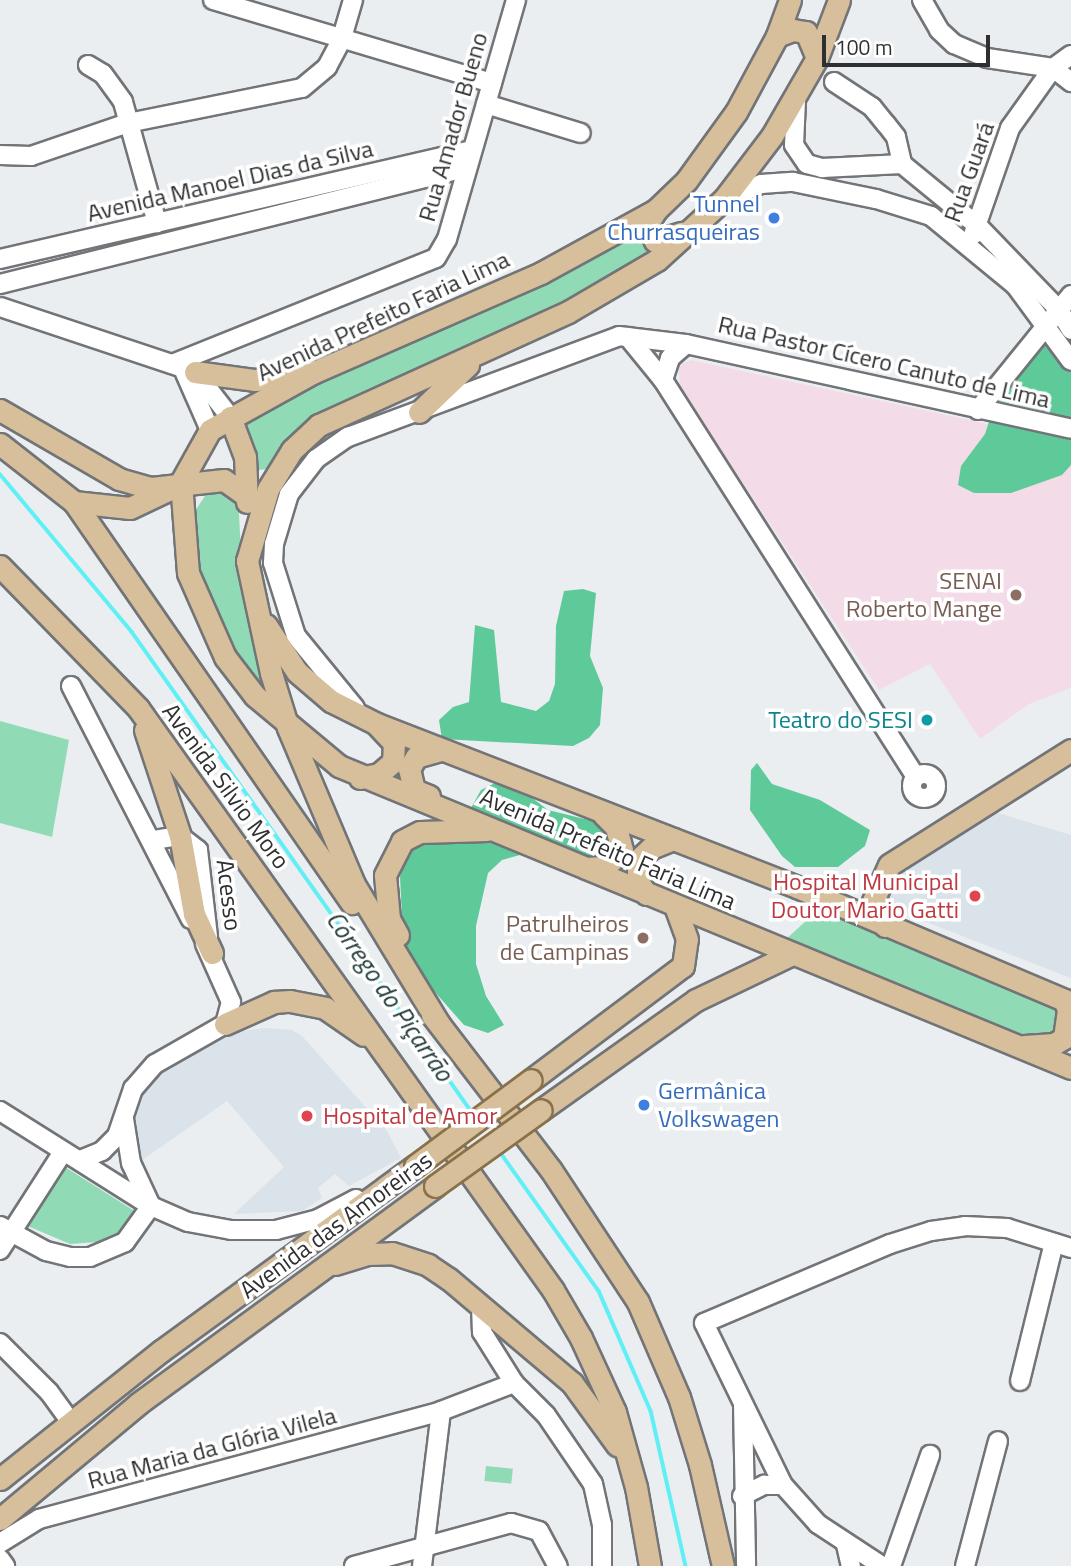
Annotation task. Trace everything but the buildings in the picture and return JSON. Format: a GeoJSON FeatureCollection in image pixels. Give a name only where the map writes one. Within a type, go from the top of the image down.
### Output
{"type":"FeatureCollection","features":[{"type":"Feature","properties":{"kind":"main road","name":"Avenida Prefeito Faria Lima"},"geometry":{"type":"LineString","coordinates":[[790,0],[777,36],[736,113],[686,181],[656,210],[541,273],[314,372],[210,430],[181,482],[184,553],[205,615],[225,657],[255,696],[288,728],[360,778],[505,831],[646,894],[1071,1068]]}},
{"type":"Feature","properties":{"kind":"main road"},"geometry":{"type":"LineString","coordinates":[[247,561],[268,489],[304,437],[320,425],[479,354],[615,287],[657,260],[724,200],[796,100],[817,58],[839,0]]}},
{"type":"Feature","properties":{"kind":"main road"},"geometry":{"type":"LineString","coordinates":[[777,36],[793,30],[806,32],[817,58]]}},
{"type":"Feature","properties":{"kind":"main road"},"geometry":{"type":"LineString","coordinates":[[656,210],[648,223],[655,241],[662,242],[691,229]]}},
{"type":"Feature","properties":{"kind":"main road"},"geometry":{"type":"LineString","coordinates":[[419,412],[479,354]]}},
{"type":"Feature","properties":{"kind":"main road"},"geometry":{"type":"LineString","coordinates":[[183,368],[255,380],[314,372]]}},
{"type":"Feature","properties":{"kind":"main road"},"geometry":{"type":"LineString","coordinates":[[0,410],[118,479],[143,487],[224,480],[247,496]]}},
{"type":"Feature","properties":{"kind":"main road"},"geometry":{"type":"LineString","coordinates":[[230,417],[245,457],[247,561],[288,728],[354,884],[439,1024]]}},
{"type":"Feature","properties":{"kind":"main road"},"geometry":{"type":"LineString","coordinates":[[0,444],[74,502],[439,1024],[551,1170],[652,1331],[700,1465],[723,1566]]}},
{"type":"Feature","properties":{"kind":"main road"},"geometry":{"type":"LineString","coordinates":[[74,502],[130,508],[156,499],[181,482]]}},
{"type":"Feature","properties":{"kind":"main road","name":"Avenida Silvio Moro"},"geometry":{"type":"LineString","coordinates":[[0,566],[138,708],[387,1054]]}},
{"type":"Feature","properties":{"kind":"main road","name":"Avenida Prefeito Faria Lima"},"geometry":{"type":"LineString","coordinates":[[260,614],[297,672],[331,701],[371,721],[673,839],[1067,1001]]}},
{"type":"Feature","properties":{"kind":"main road"},"geometry":{"type":"LineString","coordinates":[[138,708],[180,836],[194,914],[212,953]]}},
{"type":"Feature","properties":{"kind":"main road"},"geometry":{"type":"LineString","coordinates":[[360,778],[379,774],[393,762],[394,743],[371,721]]}},
{"type":"Feature","properties":{"kind":"main road"},"geometry":{"type":"LineString","coordinates":[[440,750],[416,757],[408,782],[414,790],[465,816]]}},
{"type":"Feature","properties":{"kind":"main road"},"geometry":{"type":"LineString","coordinates":[[885,926],[875,914],[873,901],[889,865],[1071,750]]}},
{"type":"Feature","properties":{"kind":"main road"},"geometry":{"type":"LineString","coordinates":[[586,868],[605,867],[622,850],[616,827],[600,811]]}},
{"type":"Feature","properties":{"kind":"main road"},"geometry":{"type":"LineString","coordinates":[[488,1087],[389,919],[385,875],[402,841],[420,832],[505,831]]}},
{"type":"Feature","properties":{"kind":"main road"},"geometry":{"type":"LineString","coordinates":[[646,894],[638,881],[639,860],[651,848],[673,839]]}},
{"type":"Feature","properties":{"kind":"main road","name":"Avenida das Amoreiras"},"geometry":{"type":"LineString","coordinates":[[0,1479],[161,1351],[683,966],[687,939],[676,906]]}},
{"type":"Feature","properties":{"kind":"main road","name":"Avenida das Amoreiras"},"geometry":{"type":"LineString","coordinates":[[0,1519],[139,1403],[316,1270],[696,1000],[792,954]]}},
{"type":"Feature","properties":{"kind":"main road"},"geometry":{"type":"LineString","coordinates":[[1022,1046],[1040,1047],[1064,1038],[1067,1001]]}},
{"type":"Feature","properties":{"kind":"main road"},"geometry":{"type":"LineString","coordinates":[[225,1024],[274,1002],[307,1002],[340,1015],[387,1054],[523,1244],[581,1338],[615,1412],[636,1487],[650,1566]]}},
{"type":"Feature","properties":{"kind":"main road"},"geometry":{"type":"LineString","coordinates":[[316,1270],[355,1257],[392,1253],[428,1265],[481,1305],[572,1383],[608,1429],[636,1487]]}},
{"type":"Feature","properties":{"kind":"street"},"geometry":{"type":"LineString","coordinates":[[213,0],[341,41],[492,83]]}},
{"type":"Feature","properties":{"kind":"street"},"geometry":{"type":"LineString","coordinates":[[0,155],[31,156],[128,122],[302,88],[327,67],[341,41],[353,0]]}},
{"type":"Feature","properties":{"kind":"street","name":"Rua Amador Bueno"},"geometry":{"type":"LineString","coordinates":[[471,150],[516,0]]}},
{"type":"Feature","properties":{"kind":"street"},"geometry":{"type":"LineString","coordinates":[[922,0],[939,30],[962,48],[987,58],[1054,68],[1071,82]]}},
{"type":"Feature","properties":{"kind":"street","name":"Rua Guará"},"geometry":{"type":"LineString","coordinates":[[968,244],[979,227],[1000,149],[1054,68],[1071,55]]}},
{"type":"Feature","properties":{"kind":"street"},"geometry":{"type":"LineString","coordinates":[[89,65],[117,90],[157,223]]}},
{"type":"Feature","properties":{"kind":"street"},"geometry":{"type":"LineString","coordinates":[[834,82],[872,107],[896,137],[902,164],[979,227],[1059,310],[1071,330]]}},
{"type":"Feature","properties":{"kind":"street"},"geometry":{"type":"LineString","coordinates":[[796,100],[794,145],[807,163],[822,168],[902,164]]}},
{"type":"Feature","properties":{"kind":"street"},"geometry":{"type":"LineString","coordinates":[[486,104],[581,133]]}},
{"type":"Feature","properties":{"kind":"street","name":"Avenida Manoel Dias da Silva"},"geometry":{"type":"LineString","coordinates":[[0,284],[456,165],[471,150]]}},
{"type":"Feature","properties":{"kind":"street","name":"Rua Amador Bueno"},"geometry":{"type":"LineString","coordinates":[[183,368],[429,263],[447,239],[456,165]]}},
{"type":"Feature","properties":{"kind":"street","name":"Avenida Manoel Dias da Silva"},"geometry":{"type":"LineString","coordinates":[[0,259],[157,223],[456,165]]}},
{"type":"Feature","properties":{"kind":"street"},"geometry":{"type":"LineString","coordinates":[[724,200],[761,184],[821,186],[918,210],[968,244],[1015,285],[1071,362]]}},
{"type":"Feature","properties":{"kind":"street"},"geometry":{"type":"LineString","coordinates":[[978,410],[1071,295]]}},
{"type":"Feature","properties":{"kind":"street"},"geometry":{"type":"LineString","coordinates":[[0,307],[183,368],[230,417]]}},
{"type":"Feature","properties":{"kind":"street"},"geometry":{"type":"LineString","coordinates":[[628,337],[663,380],[916,777]]}},
{"type":"Feature","properties":{"kind":"street","name":"Rua Pastor Cícero Canuto de Lima"},"geometry":{"type":"LineString","coordinates":[[371,721],[322,674],[296,636],[276,579],[274,544],[289,494],[316,459],[348,437],[604,340],[628,337],[686,344],[1071,429]]}},
{"type":"Feature","properties":{"kind":"street"},"geometry":{"type":"LineString","coordinates":[[648,360],[663,340]]}},
{"type":"Feature","properties":{"kind":"street","name":"Rua Pastor Cícero Canuto de Lima"},"geometry":{"type":"LineString","coordinates":[[663,380],[670,358],[686,344]]}},
{"type":"Feature","properties":{"kind":"street"},"geometry":{"type":"LineString","coordinates":[[183,368],[195,388],[210,430]]}},
{"type":"Feature","properties":{"kind":"street"},"geometry":{"type":"LineString","coordinates":[[71,686],[212,953],[231,1002],[225,1024],[155,1064],[133,1089],[124,1119],[109,1146],[80,1160]]}},
{"type":"Feature","properties":{"kind":"street"},"geometry":{"type":"LineString","coordinates":[[154,840],[180,836]]}},
{"type":"Feature","properties":{"kind":"street"},"geometry":{"type":"LineString","coordinates":[[0,1111],[151,1206],[210,1227],[276,1230],[331,1214],[396,1178]]}},
{"type":"Feature","properties":{"kind":"street"},"geometry":{"type":"LineString","coordinates":[[124,1119],[131,1163],[151,1206]]}},
{"type":"Feature","properties":{"kind":"street"},"geometry":{"type":"LineString","coordinates":[[0,1250],[6,1229],[63,1152]]}},
{"type":"Feature","properties":{"kind":"street"},"geometry":{"type":"LineString","coordinates":[[6,1229],[46,1251],[90,1257],[125,1242],[151,1206]]}},
{"type":"Feature","properties":{"kind":"street"},"geometry":{"type":"LineString","coordinates":[[882,1566],[846,1545],[818,1524],[783,1485],[704,1323],[878,1248],[931,1231],[965,1226],[1007,1228],[1063,1245],[1020,1381]]}},
{"type":"Feature","properties":{"kind":"street"},"geometry":{"type":"LineString","coordinates":[[481,1305],[482,1332],[514,1383],[546,1415],[593,1484],[602,1525],[602,1566]]}},
{"type":"Feature","properties":{"kind":"street"},"geometry":{"type":"LineString","coordinates":[[0,1343],[49,1392],[72,1424]]}},
{"type":"Feature","properties":{"kind":"street","name":"Rua Maria da Glória Vilela"},"geometry":{"type":"LineString","coordinates":[[0,1543],[39,1519],[441,1411],[514,1383]]}},
{"type":"Feature","properties":{"kind":"street"},"geometry":{"type":"LineString","coordinates":[[743,1400],[742,1496],[746,1566]]}},
{"type":"Feature","properties":{"kind":"street"},"geometry":{"type":"LineString","coordinates":[[424,1558],[441,1411]]}},
{"type":"Feature","properties":{"kind":"street"},"geometry":{"type":"LineString","coordinates":[[965,1566],[998,1441]]}},
{"type":"Feature","properties":{"kind":"street"},"geometry":{"type":"LineString","coordinates":[[891,1566],[930,1455]]}},
{"type":"Feature","properties":{"kind":"street"},"geometry":{"type":"LineString","coordinates":[[742,1496],[764,1485],[783,1485]]}},
{"type":"Feature","properties":{"kind":"street"},"geometry":{"type":"LineString","coordinates":[[354,1566],[424,1558],[511,1523],[527,1524],[539,1531],[558,1566]]}},
{"type":"Feature","properties":{"kind":"street"},"geometry":{"type":"LineString","coordinates":[[846,1545],[851,1566]]}},
{"type":"Feature","properties":{"kind":"street"},"geometry":{"type":"LineString","coordinates":[[0,1559],[5,1566]]}},
{"type":"Feature","properties":{"kind":"shaded area"},"geometry":{"type":"Polygon","coordinates":[[[691,360],[1071,442],[1071,688],[1029,704],[980,739],[930,664],[879,690],[680,387],[678,365],[691,360]]]}},
{"type":"Feature","properties":{"kind":"shaded area","name":"Hospital Municipal Doutor Mario Gatti"},"geometry":{"type":"Polygon","coordinates":[[[988,810],[1071,835],[1071,978],[877,903],[890,871],[988,810]]]}},
{"type":"Feature","properties":{"kind":"shaded area","name":"Hospital de Amor"},"geometry":{"type":"Polygon","coordinates":[[[264,1028],[292,1030],[302,1036],[387,1131],[401,1158],[349,1186],[335,1174],[318,1188],[322,1198],[302,1211],[234,1214],[284,1167],[227,1101],[135,1165],[131,1147],[133,1108],[149,1077],[191,1049],[197,1052],[216,1035],[264,1028]]]}},
{"type":"Feature","properties":{"kind":"green space"},"geometry":{"type":"Polygon","coordinates":[[[643,222],[659,255],[502,337],[297,430],[269,469],[258,470],[245,421],[283,399],[568,273],[643,222]]]}},
{"type":"Feature","properties":{"kind":"green space"},"geometry":{"type":"Polygon","coordinates":[[[1071,289],[1071,465],[1062,475],[1011,493],[974,493],[958,485],[961,466],[985,434],[996,400],[1071,289]]]}},
{"type":"Feature","properties":{"kind":"green space"},"geometry":{"type":"Polygon","coordinates":[[[222,488],[238,496],[242,571],[274,707],[210,611],[195,558],[195,511],[207,493],[222,488]]]}},
{"type":"Feature","properties":{"kind":"green space"},"geometry":{"type":"Polygon","coordinates":[[[583,589],[596,593],[590,656],[603,688],[600,725],[589,738],[573,746],[442,739],[439,720],[453,707],[469,702],[475,625],[494,630],[501,702],[536,711],[549,701],[555,684],[556,626],[564,591],[583,589]]]}},
{"type":"Feature","properties":{"kind":"green space"},"geometry":{"type":"Polygon","coordinates":[[[0,721],[69,740],[52,837],[0,823],[0,721]]]}},
{"type":"Feature","properties":{"kind":"green space"},"geometry":{"type":"Polygon","coordinates":[[[757,763],[772,784],[820,800],[870,830],[865,846],[838,867],[795,867],[782,856],[750,810],[751,770],[757,763]]]}},
{"type":"Feature","properties":{"kind":"green space"},"geometry":{"type":"Polygon","coordinates":[[[497,782],[519,788],[548,810],[617,827],[624,862],[520,855],[502,860],[488,873],[476,926],[476,964],[486,996],[504,1025],[488,1033],[464,1025],[404,957],[400,877],[408,847],[440,843],[456,835],[481,790],[497,782]]]}},
{"type":"Feature","properties":{"kind":"green space"},"geometry":{"type":"Polygon","coordinates":[[[818,910],[1053,1005],[1059,1019],[1057,1031],[1047,1038],[1025,1040],[784,941],[818,910]]]}},
{"type":"Feature","properties":{"kind":"green space"},"geometry":{"type":"Polygon","coordinates":[[[65,1167],[133,1210],[131,1224],[121,1234],[110,1241],[70,1244],[23,1224],[55,1171],[65,1167]]]}},
{"type":"Feature","properties":{"kind":"green space"},"geometry":{"type":"Polygon","coordinates":[[[486,1466],[513,1469],[511,1484],[484,1481],[486,1466]]]}},
{"type":"Feature","properties":{"kind":"waterway","name":"Córrego do Piçarrão"},"geometry":{"type":"LineString","coordinates":[[0,474],[132,632],[474,1115]]}},
{"type":"Feature","properties":{"kind":"waterway","name":"Córrego do Piçarrão"},"geometry":{"type":"LineString","coordinates":[[498,1149],[599,1291],[651,1411],[686,1566]]}},
{"type":"Feature","properties":{"kind":"place","name":"Tunnel Churrasqueiras"},"geometry":{"type":"Point","coordinates":[774,218]}},
{"type":"Feature","properties":{"kind":"place","name":"SENAI Roberto Mange"},"geometry":{"type":"Point","coordinates":[1016,595]}},
{"type":"Feature","properties":{"kind":"place","name":"Teatro do SESI"},"geometry":{"type":"Point","coordinates":[927,720]}},
{"type":"Feature","properties":{"kind":"place","name":"Hospital Municipal Doutor Mario Gatti"},"geometry":{"type":"Point","coordinates":[975,896]}},
{"type":"Feature","properties":{"kind":"place","name":"Patrulheiros de Campinas"},"geometry":{"type":"Point","coordinates":[643,938]}},
{"type":"Feature","properties":{"kind":"place","name":"Germânica Volkswagen"},"geometry":{"type":"Point","coordinates":[644,1105]}},
{"type":"Feature","properties":{"kind":"place","name":"Hospital de Amor"},"geometry":{"type":"Point","coordinates":[307,1116]}}]}
